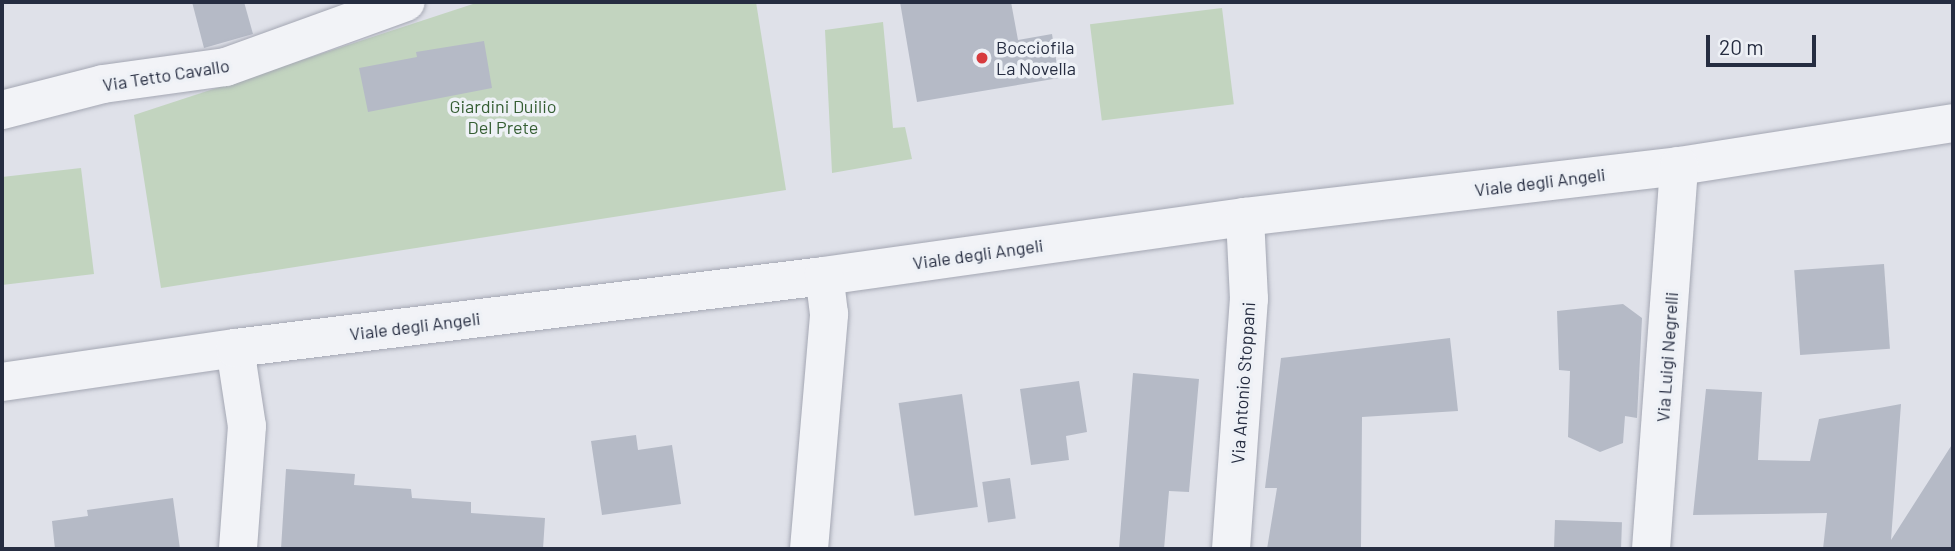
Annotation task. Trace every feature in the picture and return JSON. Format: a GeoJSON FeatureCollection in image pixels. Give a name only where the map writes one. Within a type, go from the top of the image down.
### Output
{"type":"FeatureCollection","features":[{"type":"Feature","properties":{"kind":"street","name":"Via Tetto Cavallo"},"geometry":{"type":"LineString","coordinates":[[2,110],[103,84],[226,66],[406,2]]}},
{"type":"Feature","properties":{"kind":"street","name":"Viale degli Angeli"},"geometry":{"type":"LineString","coordinates":[[2,382],[235,348],[824,276],[1245,217],[1679,166],[1953,123]]}},
{"type":"Feature","properties":{"kind":"street","name":"Via Luigi Negrelli"},"geometry":{"type":"LineString","coordinates":[[1651,549],[1679,166]]}},
{"type":"Feature","properties":{"kind":"street","name":"Via Antonio Stoppani"},"geometry":{"type":"LineString","coordinates":[[1231,549],[1249,299],[1245,217]]}},
{"type":"Feature","properties":{"kind":"street"},"geometry":{"type":"LineString","coordinates":[[809,549],[829,314],[824,276]]}},
{"type":"Feature","properties":{"kind":"street"},"geometry":{"type":"LineString","coordinates":[[235,348],[247,426],[238,549]]}},
{"type":"Feature","properties":{"kind":"green space","name":"Giardini Duilio Del Prete"},"geometry":{"type":"Polygon","coordinates":[[[479,2],[756,2],[786,190],[161,288],[134,115],[479,2]]]}},
{"type":"Feature","properties":{"kind":"green space"},"geometry":{"type":"Polygon","coordinates":[[[1222,8],[1234,104],[1102,120],[1090,24],[1222,8]]]}},
{"type":"Feature","properties":{"kind":"green space"},"geometry":{"type":"Polygon","coordinates":[[[883,22],[893,128],[905,127],[912,159],[832,173],[825,30],[883,22]]]}},
{"type":"Feature","properties":{"kind":"green space"},"geometry":{"type":"Polygon","coordinates":[[[81,168],[94,274],[2,285],[2,177],[81,168]]]}},
{"type":"Feature","properties":{"kind":"building"},"geometry":{"type":"Polygon","coordinates":[[[192,2],[244,2],[253,34],[204,48],[192,2]]]}},
{"type":"Feature","properties":{"kind":"building"},"geometry":{"type":"Polygon","coordinates":[[[900,2],[1011,2],[1018,40],[1052,34],[1059,78],[917,102],[900,2]]]}},
{"type":"Feature","properties":{"kind":"building"},"geometry":{"type":"Polygon","coordinates":[[[484,41],[492,88],[368,112],[359,68],[417,57],[416,52],[484,41]]]}},
{"type":"Feature","properties":{"kind":"building"},"geometry":{"type":"Polygon","coordinates":[[[1884,264],[1890,349],[1800,355],[1794,270],[1884,264]]]}},
{"type":"Feature","properties":{"kind":"building"},"geometry":{"type":"Polygon","coordinates":[[[1623,304],[1642,318],[1637,418],[1625,416],[1623,443],[1600,452],[1568,437],[1570,371],[1559,370],[1557,311],[1623,304]]]}},
{"type":"Feature","properties":{"kind":"building"},"geometry":{"type":"Polygon","coordinates":[[[1450,338],[1458,411],[1362,417],[1361,549],[1267,549],[1277,488],[1265,488],[1281,358],[1450,338]]]}},
{"type":"Feature","properties":{"kind":"building"},"geometry":{"type":"Polygon","coordinates":[[[1133,373],[1199,379],[1189,492],[1169,491],[1164,549],[1119,549],[1133,373]]]}},
{"type":"Feature","properties":{"kind":"building"},"geometry":{"type":"Polygon","coordinates":[[[1079,381],[1087,432],[1066,436],[1069,460],[1031,465],[1020,389],[1079,381]]]}},
{"type":"Feature","properties":{"kind":"building"},"geometry":{"type":"Polygon","coordinates":[[[1706,389],[1762,392],[1758,460],[1810,461],[1819,419],[1901,404],[1891,540],[1953,443],[1953,549],[1823,549],[1827,513],[1693,515],[1706,389]]]}},
{"type":"Feature","properties":{"kind":"building"},"geometry":{"type":"Polygon","coordinates":[[[962,394],[978,507],[914,516],[899,403],[962,394]]]}},
{"type":"Feature","properties":{"kind":"building"},"geometry":{"type":"Polygon","coordinates":[[[636,435],[638,450],[672,445],[681,504],[602,515],[591,441],[636,435]]]}},
{"type":"Feature","properties":{"kind":"building"},"geometry":{"type":"Polygon","coordinates":[[[286,469],[355,474],[354,485],[411,489],[412,498],[471,502],[471,513],[545,518],[543,549],[281,549],[286,469]]]}},
{"type":"Feature","properties":{"kind":"building"},"geometry":{"type":"Polygon","coordinates":[[[1010,478],[1016,519],[988,522],[982,482],[1010,478]]]}},
{"type":"Feature","properties":{"kind":"building"},"geometry":{"type":"Polygon","coordinates":[[[173,498],[180,549],[55,549],[52,521],[88,516],[87,510],[173,498]]]}},
{"type":"Feature","properties":{"kind":"building"},"geometry":{"type":"Polygon","coordinates":[[[1555,520],[1622,522],[1621,549],[1554,549],[1555,520]]]}},
{"type":"Feature","properties":{"kind":"place","name":"Bocciofila La Novella"},"geometry":{"type":"Point","coordinates":[982,58]}}]}
